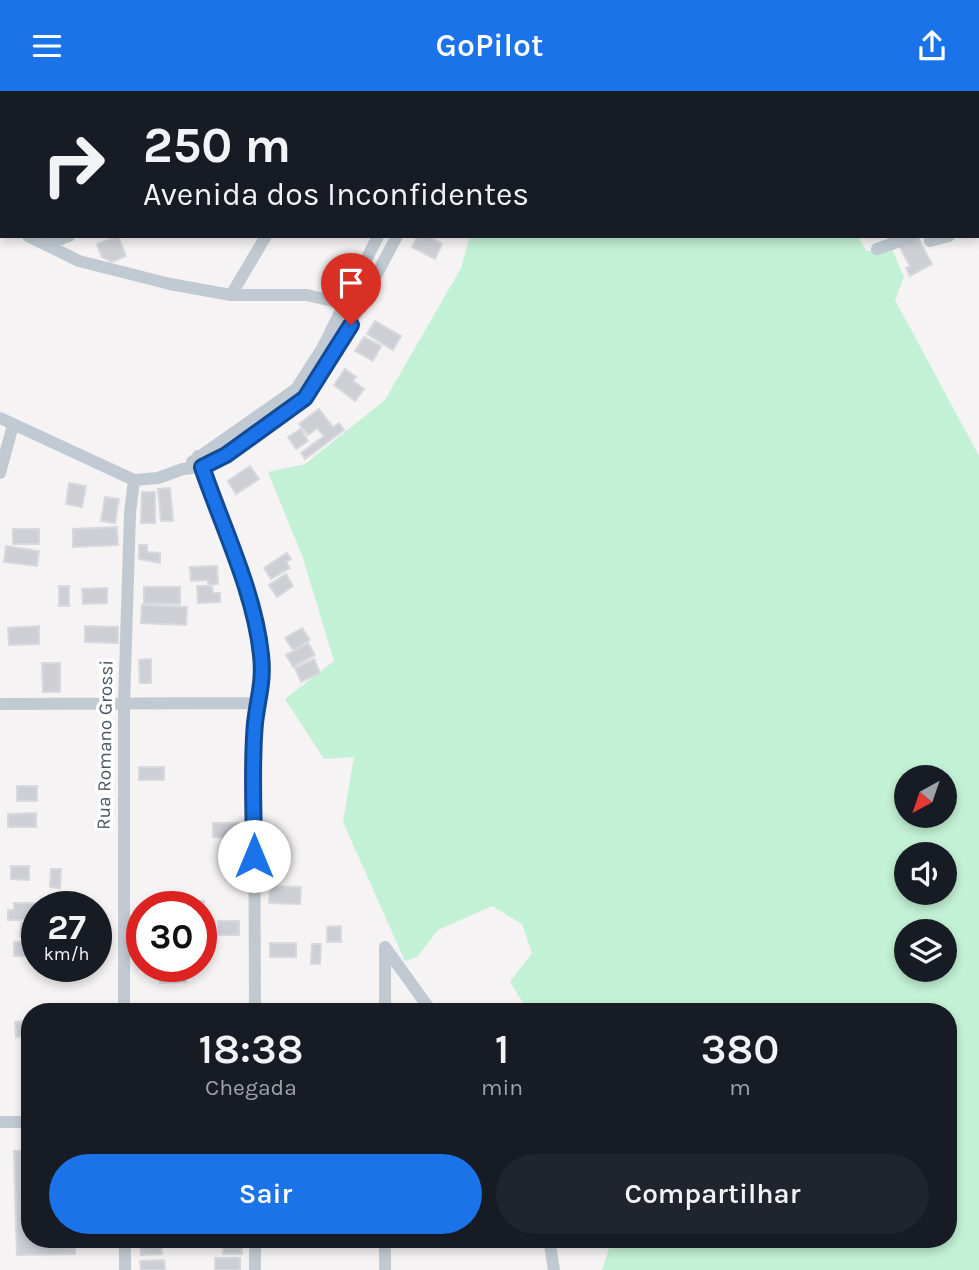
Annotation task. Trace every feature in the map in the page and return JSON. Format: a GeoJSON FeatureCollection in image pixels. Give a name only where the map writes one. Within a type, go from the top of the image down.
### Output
{"type":"FeatureCollection","features":[{"type":"Feature","properties":{"kind":"street"},"geometry":{"type":"LineString","coordinates":[[32,238],[79,261],[113,271],[231,295],[306,295],[361,308]]}},
{"type":"Feature","properties":{"kind":"street"},"geometry":{"type":"LineString","coordinates":[[46,245],[64,238]]}},
{"type":"Feature","properties":{"kind":"street"},"geometry":{"type":"LineString","coordinates":[[231,295],[265,238]]}},
{"type":"Feature","properties":{"kind":"street"},"geometry":{"type":"LineString","coordinates":[[200,462],[296,389],[308,375],[378,238]]}},
{"type":"Feature","properties":{"kind":"street"},"geometry":{"type":"LineString","coordinates":[[0,418],[134,480],[158,478],[234,450],[305,398],[332,359],[396,238]]}},
{"type":"Feature","properties":{"kind":"street"},"geometry":{"type":"LineString","coordinates":[[877,249],[908,238]]}},
{"type":"Feature","properties":{"kind":"street"},"geometry":{"type":"LineString","coordinates":[[930,241],[941,238]]}},
{"type":"Feature","properties":{"kind":"street"},"geometry":{"type":"LineString","coordinates":[[0,473],[13,425]]}},
{"type":"Feature","properties":{"kind":"street"},"geometry":{"type":"LineString","coordinates":[[200,462],[258,630],[264,682],[258,703],[254,753],[255,1003]]}},
{"type":"Feature","properties":{"kind":"street","name":"Rua Romano Grossi"},"geometry":{"type":"LineString","coordinates":[[124,1003],[124,704],[130,513],[134,480]]}},
{"type":"Feature","properties":{"kind":"street"},"geometry":{"type":"LineString","coordinates":[[0,705],[258,703]]}},
{"type":"Feature","properties":{"kind":"street"},"geometry":{"type":"LineString","coordinates":[[385,1003],[385,947],[425,1003]]}},
{"type":"Feature","properties":{"kind":"street"},"geometry":{"type":"LineString","coordinates":[[0,1122],[21,1122]]}},
{"type":"Feature","properties":{"kind":"street"},"geometry":{"type":"LineString","coordinates":[[125,1248],[125,1270]]}},
{"type":"Feature","properties":{"kind":"street"},"geometry":{"type":"LineString","coordinates":[[255,1248],[255,1270]]}},
{"type":"Feature","properties":{"kind":"street"},"geometry":{"type":"LineString","coordinates":[[385,1248],[385,1270]]}},
{"type":"Feature","properties":{"kind":"street"},"geometry":{"type":"LineString","coordinates":[[550,1248],[554,1270]]}},
{"type":"Feature","properties":{"kind":"green space"},"geometry":{"type":"Polygon","coordinates":[[[469,238],[859,238],[866,251],[892,249],[904,277],[895,300],[979,456],[979,1270],[602,1270],[609,1248],[957,1248],[957,1003],[523,1003],[510,982],[532,953],[522,924],[492,906],[438,930],[417,957],[405,961],[343,822],[354,757],[324,759],[285,699],[334,661],[303,558],[268,472],[305,464],[385,400],[461,268],[469,238]]]}},
{"type":"Feature","properties":{"kind":"building"},"geometry":{"type":"Polygon","coordinates":[[[119,238],[126,256],[112,262],[102,257],[97,244],[119,238]]]}},
{"type":"Feature","properties":{"kind":"building"},"geometry":{"type":"Polygon","coordinates":[[[417,238],[432,238],[442,244],[435,259],[412,247],[417,238]]]}},
{"type":"Feature","properties":{"kind":"building"},"geometry":{"type":"Polygon","coordinates":[[[918,238],[932,264],[910,276],[906,268],[910,266],[899,246],[918,238]]]}},
{"type":"Feature","properties":{"kind":"building"},"geometry":{"type":"Polygon","coordinates":[[[375,321],[401,336],[393,350],[367,334],[375,321]]]}},
{"type":"Feature","properties":{"kind":"building"},"geometry":{"type":"Polygon","coordinates":[[[364,337],[381,346],[373,361],[355,351],[364,337]]]}},
{"type":"Feature","properties":{"kind":"building"},"geometry":{"type":"Polygon","coordinates":[[[345,369],[356,377],[353,381],[364,389],[355,401],[334,385],[345,369]]]}},
{"type":"Feature","properties":{"kind":"building"},"geometry":{"type":"Polygon","coordinates":[[[319,409],[333,427],[339,423],[344,430],[305,459],[301,453],[324,436],[317,428],[308,435],[299,424],[319,409]]]}},
{"type":"Feature","properties":{"kind":"building"},"geometry":{"type":"Polygon","coordinates":[[[301,429],[308,441],[296,449],[288,437],[301,429]]]}},
{"type":"Feature","properties":{"kind":"building"},"geometry":{"type":"Polygon","coordinates":[[[250,466],[259,479],[236,494],[228,481],[250,466]]]}},
{"type":"Feature","properties":{"kind":"building"},"geometry":{"type":"Polygon","coordinates":[[[69,483],[86,486],[82,507],[66,504],[69,483]]]}},
{"type":"Feature","properties":{"kind":"building"},"geometry":{"type":"Polygon","coordinates":[[[170,488],[173,521],[161,521],[158,489],[170,488]]]}},
{"type":"Feature","properties":{"kind":"building"},"geometry":{"type":"Polygon","coordinates":[[[142,492],[155,492],[155,523],[141,523],[142,492]]]}},
{"type":"Feature","properties":{"kind":"building"},"geometry":{"type":"Polygon","coordinates":[[[105,497],[119,499],[115,523],[101,521],[105,497]]]}},
{"type":"Feature","properties":{"kind":"building"},"geometry":{"type":"Polygon","coordinates":[[[117,527],[118,545],[73,547],[73,529],[117,527]]]}},
{"type":"Feature","properties":{"kind":"building"},"geometry":{"type":"Polygon","coordinates":[[[13,529],[39,529],[39,544],[13,544],[13,529]]]}},
{"type":"Feature","properties":{"kind":"building"},"geometry":{"type":"Polygon","coordinates":[[[139,545],[147,545],[147,552],[160,553],[160,563],[139,559],[139,545]]]}},
{"type":"Feature","properties":{"kind":"building"},"geometry":{"type":"Polygon","coordinates":[[[6,546],[39,551],[37,566],[4,562],[6,546]]]}},
{"type":"Feature","properties":{"kind":"building"},"geometry":{"type":"Polygon","coordinates":[[[287,553],[291,559],[286,562],[290,568],[271,579],[264,568],[287,553]]]}},
{"type":"Feature","properties":{"kind":"building"},"geometry":{"type":"Polygon","coordinates":[[[217,566],[218,584],[208,585],[208,580],[191,581],[190,567],[217,566]]]}},
{"type":"Feature","properties":{"kind":"building"},"geometry":{"type":"Polygon","coordinates":[[[286,574],[293,586],[277,597],[269,585],[286,574]]]}},
{"type":"Feature","properties":{"kind":"building"},"geometry":{"type":"Polygon","coordinates":[[[59,586],[69,586],[69,606],[59,606],[59,586]]]}},
{"type":"Feature","properties":{"kind":"building"},"geometry":{"type":"Polygon","coordinates":[[[197,586],[212,586],[213,593],[220,593],[220,602],[198,603],[197,586]]]}},
{"type":"Feature","properties":{"kind":"building"},"geometry":{"type":"Polygon","coordinates":[[[144,587],[180,587],[180,604],[144,603],[144,587]]]}},
{"type":"Feature","properties":{"kind":"building"},"geometry":{"type":"Polygon","coordinates":[[[107,588],[107,603],[83,604],[82,589],[107,588]]]}},
{"type":"Feature","properties":{"kind":"building"},"geometry":{"type":"Polygon","coordinates":[[[142,605],[187,607],[186,625],[141,623],[142,605]]]}},
{"type":"Feature","properties":{"kind":"building"},"geometry":{"type":"Polygon","coordinates":[[[39,626],[39,644],[9,645],[8,628],[39,626]]]}},
{"type":"Feature","properties":{"kind":"building"},"geometry":{"type":"Polygon","coordinates":[[[85,626],[118,627],[118,643],[85,642],[85,626]]]}},
{"type":"Feature","properties":{"kind":"building"},"geometry":{"type":"Polygon","coordinates":[[[302,628],[310,640],[293,650],[285,638],[302,628]]]}},
{"type":"Feature","properties":{"kind":"building"},"geometry":{"type":"Polygon","coordinates":[[[308,643],[315,655],[293,667],[286,655],[308,643]]]}},
{"type":"Feature","properties":{"kind":"building"},"geometry":{"type":"Polygon","coordinates":[[[151,659],[151,683],[140,683],[139,660],[151,659]]]}},
{"type":"Feature","properties":{"kind":"building"},"geometry":{"type":"Polygon","coordinates":[[[314,659],[320,673],[301,682],[295,668],[314,659]]]}},
{"type":"Feature","properties":{"kind":"building"},"geometry":{"type":"Polygon","coordinates":[[[42,663],[60,663],[60,692],[43,692],[42,663]]]}},
{"type":"Feature","properties":{"kind":"building"},"geometry":{"type":"Polygon","coordinates":[[[139,767],[164,767],[164,780],[139,780],[139,767]]]}},
{"type":"Feature","properties":{"kind":"building"},"geometry":{"type":"Polygon","coordinates":[[[17,786],[37,786],[37,801],[17,801],[17,786]]]}},
{"type":"Feature","properties":{"kind":"building"},"geometry":{"type":"Polygon","coordinates":[[[36,813],[36,827],[8,827],[8,814],[36,813]]]}},
{"type":"Feature","properties":{"kind":"building"},"geometry":{"type":"Polygon","coordinates":[[[213,823],[239,823],[239,837],[213,837],[213,823]]]}},
{"type":"Feature","properties":{"kind":"building"},"geometry":{"type":"Polygon","coordinates":[[[11,866],[29,866],[29,880],[11,879],[11,866]]]}},
{"type":"Feature","properties":{"kind":"building"},"geometry":{"type":"Polygon","coordinates":[[[51,869],[61,869],[60,888],[50,887],[51,869]]]}},
{"type":"Feature","properties":{"kind":"building"},"geometry":{"type":"Polygon","coordinates":[[[270,886],[301,887],[300,904],[269,903],[270,886]]]}},
{"type":"Feature","properties":{"kind":"building"},"geometry":{"type":"Polygon","coordinates":[[[14,903],[21,903],[21,920],[8,920],[8,910],[14,910],[14,903]]]}},
{"type":"Feature","properties":{"kind":"building"},"geometry":{"type":"Polygon","coordinates":[[[218,921],[239,921],[239,935],[218,935],[218,921]]]}},
{"type":"Feature","properties":{"kind":"building"},"geometry":{"type":"Polygon","coordinates":[[[341,926],[341,942],[327,942],[327,927],[341,926]]]}},
{"type":"Feature","properties":{"kind":"building"},"geometry":{"type":"Polygon","coordinates":[[[14,942],[21,942],[21,956],[14,956],[14,942]]]}},
{"type":"Feature","properties":{"kind":"building"},"geometry":{"type":"Polygon","coordinates":[[[270,943],[296,943],[296,957],[270,957],[270,943]]]}},
{"type":"Feature","properties":{"kind":"building"},"geometry":{"type":"Polygon","coordinates":[[[312,944],[321,944],[320,964],[311,964],[312,944]]]}},
{"type":"Feature","properties":{"kind":"building"},"geometry":{"type":"Polygon","coordinates":[[[15,1022],[21,1022],[21,1037],[16,1037],[15,1022]]]}},
{"type":"Feature","properties":{"kind":"building"},"geometry":{"type":"Polygon","coordinates":[[[14,1151],[21,1151],[21,1248],[75,1248],[75,1254],[17,1255],[14,1151]]]}},
{"type":"Feature","properties":{"kind":"building"},"geometry":{"type":"Polygon","coordinates":[[[140,1248],[162,1248],[162,1254],[141,1255],[140,1248]]]}},
{"type":"Feature","properties":{"kind":"building"},"geometry":{"type":"Polygon","coordinates":[[[223,1248],[242,1248],[242,1254],[223,1254],[223,1248]]]}},
{"type":"Feature","properties":{"kind":"building"},"geometry":{"type":"Polygon","coordinates":[[[215,1258],[240,1258],[240,1270],[215,1270],[215,1258]]]}},
{"type":"Feature","properties":{"kind":"building"},"geometry":{"type":"Polygon","coordinates":[[[164,1260],[165,1270],[141,1270],[140,1261],[164,1260]]]}},
{"type":"Feature","properties":{"kind":"route"},"geometry":{"type":"LineString","coordinates":[[254,856],[255,723],[264,682],[258,630],[202,467],[226,455],[305,398],[317,383],[351,325]]}}]}
